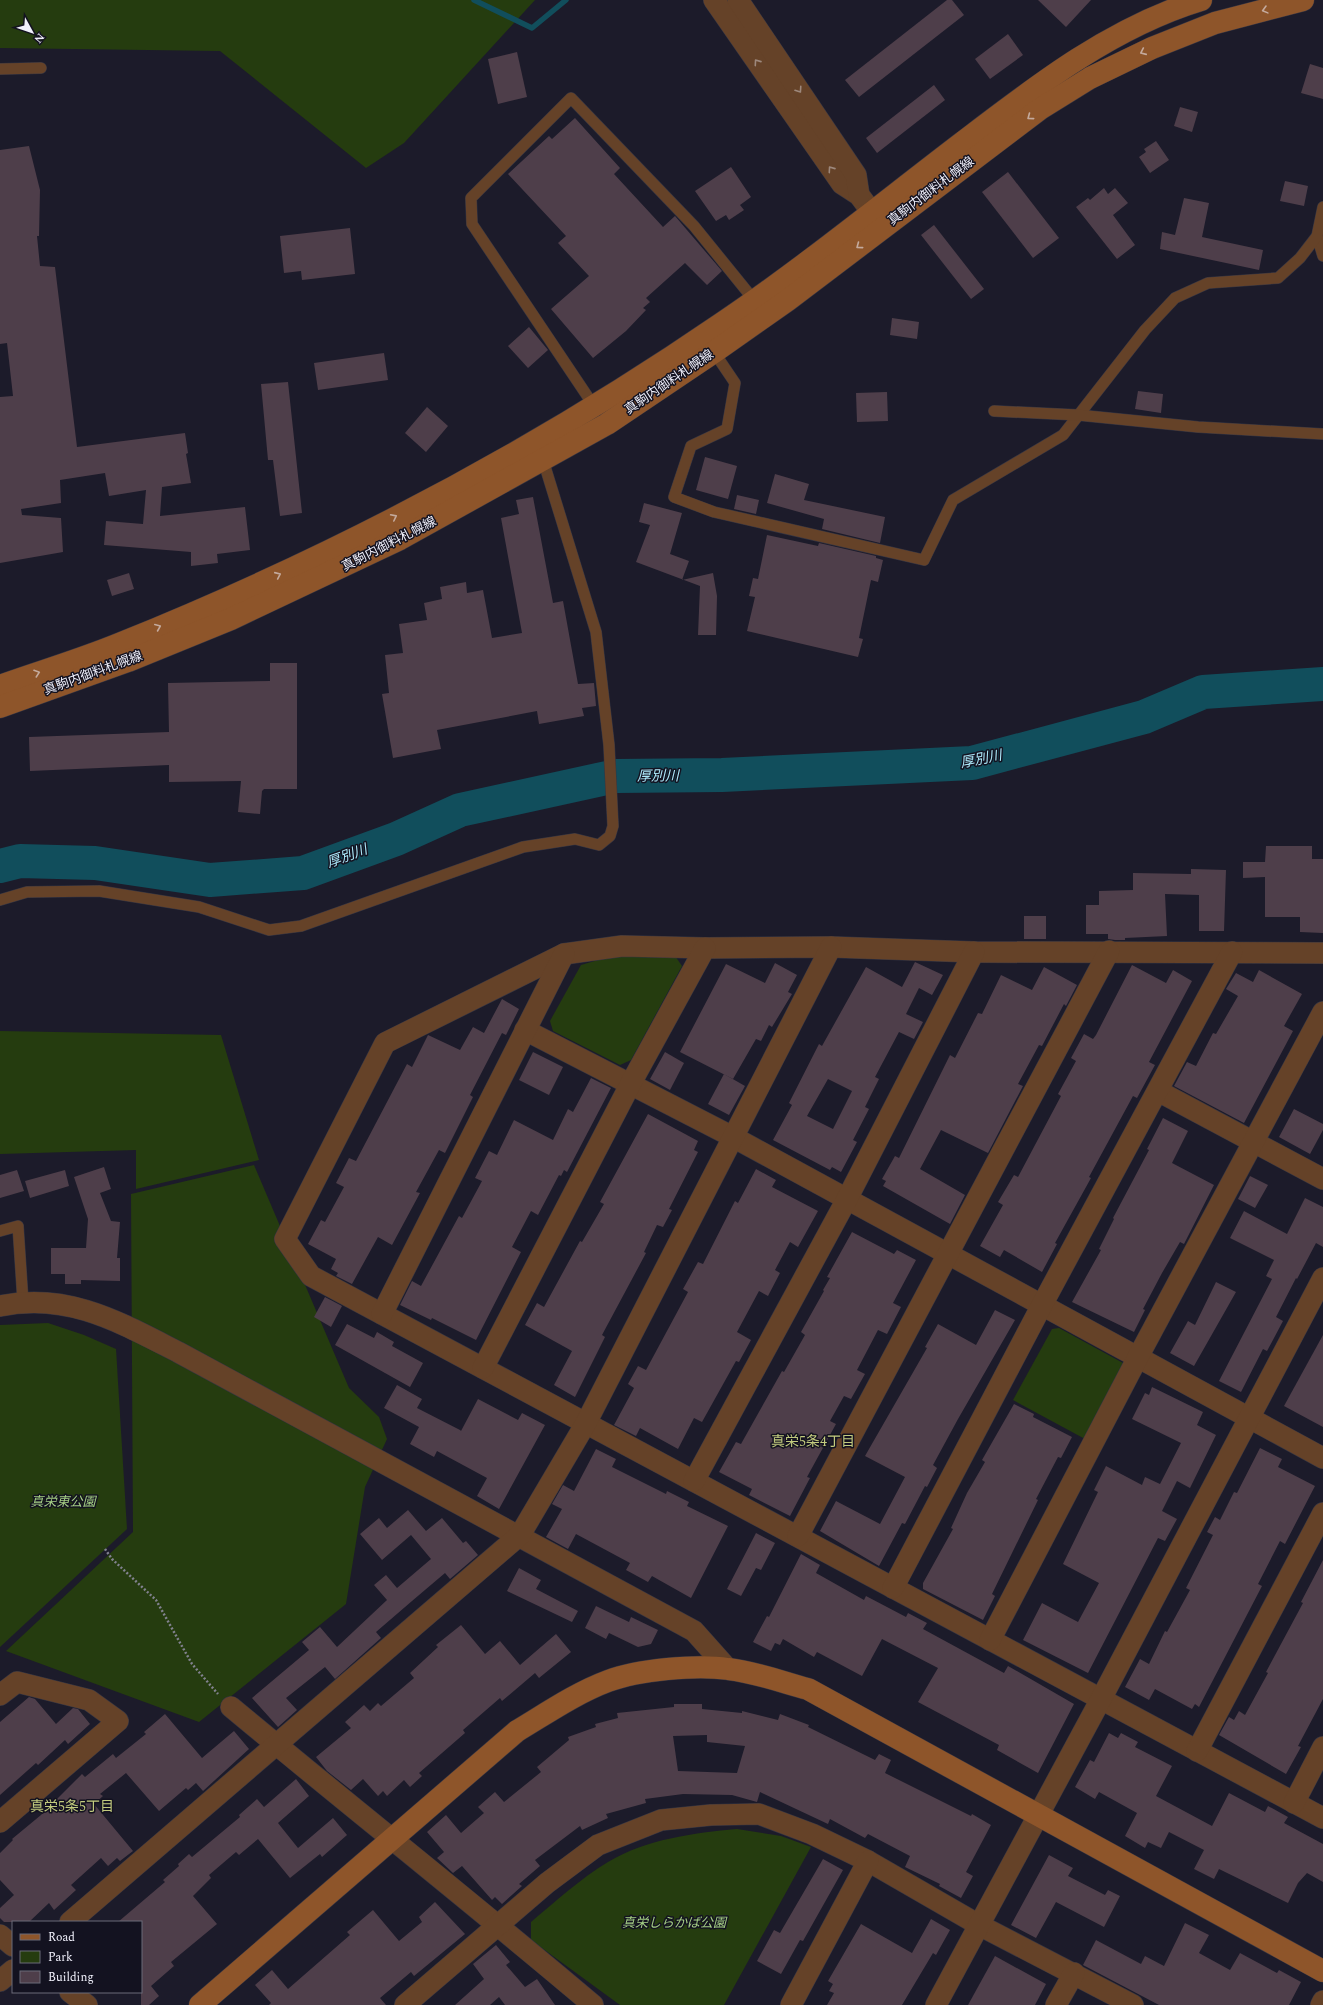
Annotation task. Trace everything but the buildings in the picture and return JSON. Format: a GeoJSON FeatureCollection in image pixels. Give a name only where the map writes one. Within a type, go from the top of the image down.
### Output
{"type":"FeatureCollection","features":[{"type":"Feature","properties":{"kind":"main road","name":"真駒内御料札幌線"},"geometry":{"type":"LineString","coordinates":[[0,686],[116,645],[218,602],[313,559],[468,480],[594,406],[721,324],[1018,100],[1109,39],[1169,10],[1201,0]]}},
{"type":"Feature","properties":{"kind":"main road","name":"真駒内御料札幌線"},"geometry":{"type":"LineString","coordinates":[[0,707],[128,661],[231,619],[323,577],[400,539],[606,424],[714,352],[788,300],[871,211],[1090,78],[1152,48],[1215,23],[1303,0]]}},
{"type":"Feature","properties":{"kind":"main road"},"geometry":{"type":"LineString","coordinates":[[200,2005],[517,1731],[567,1700],[608,1681],[648,1672],[684,1668],[727,1668],[759,1675],[808,1690],[1323,1972]]}},
{"type":"Feature","properties":{"kind":"street"},"geometry":{"type":"LineString","coordinates":[[714,0],[842,184],[871,211]]}},
{"type":"Feature","properties":{"kind":"street"},"geometry":{"type":"LineString","coordinates":[[738,0],[856,175],[871,211]]}},
{"type":"Feature","properties":{"kind":"street"},"geometry":{"type":"LineString","coordinates":[[1323,952],[974,952],[831,947],[705,948],[622,946],[564,954],[386,1043],[285,1240],[311,1276],[1323,1818]]}},
{"type":"Feature","properties":{"kind":"street"},"geometry":{"type":"LineString","coordinates":[[71,1921],[520,1536],[586,1423],[831,947]]}},
{"type":"Feature","properties":{"kind":"street"},"geometry":{"type":"LineString","coordinates":[[483,1368],[631,1084],[705,948]]}},
{"type":"Feature","properties":{"kind":"street"},"geometry":{"type":"LineString","coordinates":[[798,1536],[1109,951]]}},
{"type":"Feature","properties":{"kind":"street"},"geometry":{"type":"LineString","coordinates":[[694,1481],[847,1199],[974,952]]}},
{"type":"Feature","properties":{"kind":"street"},"geometry":{"type":"LineString","coordinates":[[893,1588],[1042,1305],[1232,952]]}},
{"type":"Feature","properties":{"kind":"street"},"geometry":{"type":"LineString","coordinates":[[382,1314],[564,954]]}},
{"type":"Feature","properties":{"kind":"street"},"geometry":{"type":"LineString","coordinates":[[990,1640],[1138,1357],[1323,1012]]}},
{"type":"Feature","properties":{"kind":"street"},"geometry":{"type":"LineString","coordinates":[[525,1030],[733,1137],[1323,1458]]}},
{"type":"Feature","properties":{"kind":"street"},"geometry":{"type":"LineString","coordinates":[[1158,1092],[1323,1179]]}},
{"type":"Feature","properties":{"kind":"street"},"geometry":{"type":"LineString","coordinates":[[936,2005],[1101,1699],[1248,1417],[1323,1278]]}},
{"type":"Feature","properties":{"kind":"street"},"geometry":{"type":"LineString","coordinates":[[0,1306],[23,1302],[69,1305],[110,1318],[178,1352],[694,1631],[727,1668]]}},
{"type":"Feature","properties":{"kind":"street"},"geometry":{"type":"LineString","coordinates":[[1197,1751],[1323,1513]]}},
{"type":"Feature","properties":{"kind":"street"},"geometry":{"type":"LineString","coordinates":[[0,1695],[17,1682],[89,1700],[118,1721],[0,1822]]}},
{"type":"Feature","properties":{"kind":"street"},"geometry":{"type":"LineString","coordinates":[[231,1707],[391,1840],[498,1924],[593,2005]]}},
{"type":"Feature","properties":{"kind":"street"},"geometry":{"type":"LineString","coordinates":[[1294,1803],[1323,1747]]}},
{"type":"Feature","properties":{"kind":"street"},"geometry":{"type":"LineString","coordinates":[[404,2005],[547,1883],[598,1845],[661,1820],[711,1815],[759,1814],[812,1834],[868,1861],[979,1925],[1133,2005]]}},
{"type":"Feature","properties":{"kind":"street"},"geometry":{"type":"LineString","coordinates":[[791,2005],[868,1861]]}},
{"type":"Feature","properties":{"kind":"street"},"geometry":{"type":"LineString","coordinates":[[0,1935],[12,1945]]}},
{"type":"Feature","properties":{"kind":"street"},"geometry":{"type":"LineString","coordinates":[[0,1981],[12,1971]]}},
{"type":"Feature","properties":{"kind":"street"},"geometry":{"type":"LineString","coordinates":[[1056,2005],[1074,1973]]}},
{"type":"Feature","properties":{"kind":"street"},"geometry":{"type":"LineString","coordinates":[[71,1993],[87,2005]]}},
{"type":"Feature","properties":{"kind":"street"},"geometry":{"type":"LineString","coordinates":[[1321,2005],[1323,2001]]}},
{"type":"Feature","properties":{"kind":"lane"},"geometry":{"type":"LineString","coordinates":[[0,69],[41,68]]}},
{"type":"Feature","properties":{"kind":"lane"},"geometry":{"type":"LineString","coordinates":[[594,406],[472,224],[471,198],[572,98],[694,226],[754,300]]}},
{"type":"Feature","properties":{"kind":"lane"},"geometry":{"type":"LineString","coordinates":[[714,352],[735,383],[727,429],[690,446],[674,497],[714,512],[924,560],[952,500],[1063,435],[1145,330],[1175,298],[1208,283],[1278,278],[1300,258],[1317,236],[1323,207]]}},
{"type":"Feature","properties":{"kind":"lane"},"geometry":{"type":"LineString","coordinates":[[1317,236],[1323,256]]}},
{"type":"Feature","properties":{"kind":"lane"},"geometry":{"type":"LineString","coordinates":[[994,410],[1078,415],[1198,427],[1323,434]]}},
{"type":"Feature","properties":{"kind":"lane"},"geometry":{"type":"LineString","coordinates":[[0,900],[27,892],[98,891],[200,907],[269,930],[301,926],[523,847],[575,838],[599,845],[610,836],[613,826],[609,745],[596,632],[543,460]]}},
{"type":"Feature","properties":{"kind":"lane"},"geometry":{"type":"LineString","coordinates":[[0,1231],[18,1226],[23,1302]]}},
{"type":"Feature","properties":{"kind":"path"},"geometry":{"type":"LineString","coordinates":[[105,1549],[112,1559],[156,1600],[192,1664],[231,1707]]}},
{"type":"Feature","properties":{"kind":"green space"},"geometry":{"type":"Polygon","coordinates":[[[0,0],[535,0],[404,143],[366,168],[220,51],[0,48],[0,0]]]}},
{"type":"Feature","properties":{"kind":"green space"},"geometry":{"type":"Polygon","coordinates":[[[622,953],[673,953],[682,966],[631,1060],[620,1065],[553,1031],[550,1021],[581,965],[622,953]]]}},
{"type":"Feature","properties":{"kind":"green space"},"geometry":{"type":"Polygon","coordinates":[[[0,1031],[221,1035],[259,1160],[136,1189],[136,1150],[0,1154],[0,1031]]]}},
{"type":"Feature","properties":{"kind":"green space"},"geometry":{"type":"Polygon","coordinates":[[[254,1165],[349,1388],[379,1417],[387,1439],[365,1487],[346,1604],[199,1722],[6,1651],[133,1532],[131,1194],[254,1165]]]}},
{"type":"Feature","properties":{"kind":"green space","name":"真栄東公園"},"geometry":{"type":"Polygon","coordinates":[[[48,1323],[84,1335],[116,1349],[127,1529],[0,1647],[0,1325],[48,1323]]]}},
{"type":"Feature","properties":{"kind":"green space"},"geometry":{"type":"Polygon","coordinates":[[[1059,1328],[1123,1363],[1085,1439],[1013,1400],[1052,1329],[1059,1328]]]}},
{"type":"Feature","properties":{"kind":"green space","name":"真栄しらかば公園"},"geometry":{"type":"Polygon","coordinates":[[[737,1829],[781,1836],[811,1847],[724,2005],[620,2005],[531,1940],[531,1922],[578,1883],[608,1862],[638,1848],[671,1838],[737,1829]]]}},
{"type":"Feature","properties":{"kind":"waterway"},"geometry":{"type":"LineString","coordinates":[[474,0],[532,28],[566,0]]}},
{"type":"Feature","properties":{"kind":"waterway","name":"厚別川"},"geometry":{"type":"LineString","coordinates":[[0,866],[20,861],[95,863],[210,880],[303,873],[396,839],[460,810],[616,776],[722,775],[972,763],[1144,717],[1203,692],[1323,684]]}},
{"type":"Feature","properties":{"kind":"district","name":"真栄5条4丁目"},"geometry":{"type":"Point","coordinates":[813,1441]}},
{"type":"Feature","properties":{"kind":"district","name":"真栄5条5丁目"},"geometry":{"type":"Point","coordinates":[72,1806]}}]}
